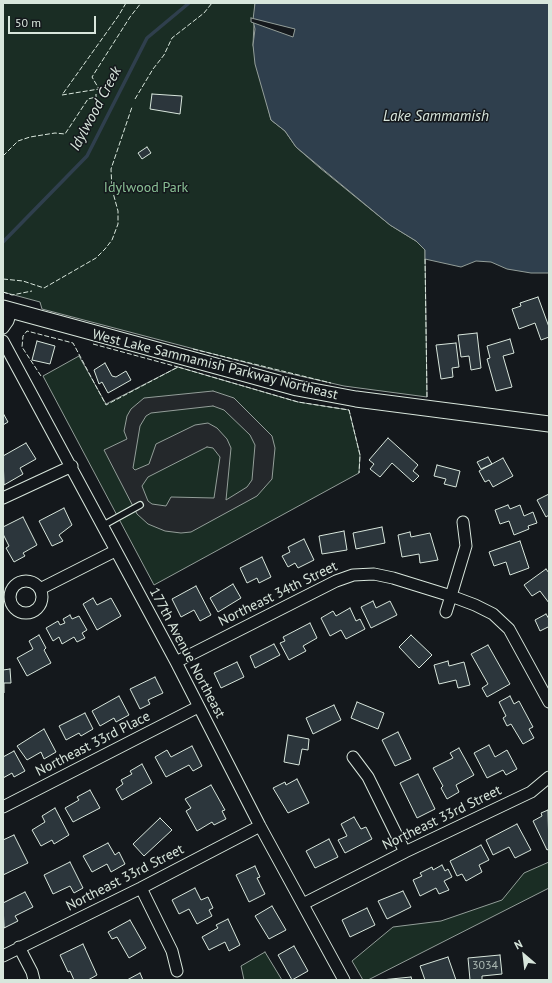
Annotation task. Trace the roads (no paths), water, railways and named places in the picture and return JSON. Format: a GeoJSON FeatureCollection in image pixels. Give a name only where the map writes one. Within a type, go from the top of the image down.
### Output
{"type":"FeatureCollection","features":[{"type":"Feature","properties":{"kind":"main road","name":"West Lake Sammamish Parkway Northeast"},"geometry":{"type":"LineString","coordinates":[[7,310],[297,388],[356,399],[549,424]]}},
{"type":"Feature","properties":{"kind":"street"},"geometry":{"type":"LineString","coordinates":[[3,328],[8,321],[7,310]]}},
{"type":"Feature","properties":{"kind":"street","name":"177th Avenue Northeast"},"geometry":{"type":"LineString","coordinates":[[3,341],[72,466],[115,551],[176,662],[260,826],[344,980]]}},
{"type":"Feature","properties":{"kind":"street"},"geometry":{"type":"LineString","coordinates":[[3,498],[72,466]]}},
{"type":"Feature","properties":{"kind":"street"},"geometry":{"type":"LineString","coordinates":[[446,612],[466,546],[463,522]]}},
{"type":"Feature","properties":{"kind":"street"},"geometry":{"type":"LineString","coordinates":[[40,589],[115,551]]}},
{"type":"Feature","properties":{"kind":"street","name":"Northeast 34th Street"},"geometry":{"type":"LineString","coordinates":[[176,662],[336,581],[353,575],[374,574],[393,578],[451,596],[493,614],[509,629],[549,702]]}},
{"type":"Feature","properties":{"kind":"street","name":"Northeast 33rd Place"},"geometry":{"type":"LineString","coordinates":[[3,808],[198,707]]}},
{"type":"Feature","properties":{"kind":"street"},"geometry":{"type":"LineString","coordinates":[[353,757],[368,777],[405,852]]}},
{"type":"Feature","properties":{"kind":"street","name":"Northeast 33rd Street"},"geometry":{"type":"LineString","coordinates":[[303,904],[405,852],[531,792],[549,777]]}},
{"type":"Feature","properties":{"kind":"street","name":"Northeast 33rd Street"},"geometry":{"type":"LineString","coordinates":[[3,956],[141,888],[260,826]]}},
{"type":"Feature","properties":{"kind":"street"},"geometry":{"type":"LineString","coordinates":[[141,888],[172,951],[176,971]]}},
{"type":"Feature","properties":{"kind":"street"},"geometry":{"type":"LineString","coordinates":[[19,948],[32,972],[34,980]]}},
{"type":"Feature","properties":{"kind":"lane"},"geometry":{"type":"LineString","coordinates":[[102,526],[140,505]]}},
{"type":"Feature","properties":{"kind":"water","name":"Lake Sammamish"},"geometry":{"type":"Polygon","coordinates":[[[255,3],[549,3],[549,273],[531,273],[507,269],[491,262],[476,261],[461,267],[425,259],[425,250],[416,241],[390,225],[296,147],[285,131],[271,120],[255,64],[253,45],[255,29],[253,20],[255,3]]]}},
{"type":"Feature","properties":{"kind":"waterway","name":"Idylwood Creek"},"geometry":{"type":"LineString","coordinates":[[3,242],[87,156],[147,38],[189,3]]}},
{"type":"Feature","properties":{"kind":"park label","name":"Idylwood Park"},"geometry":{"type":"Point","coordinates":[146,188]}}]}
